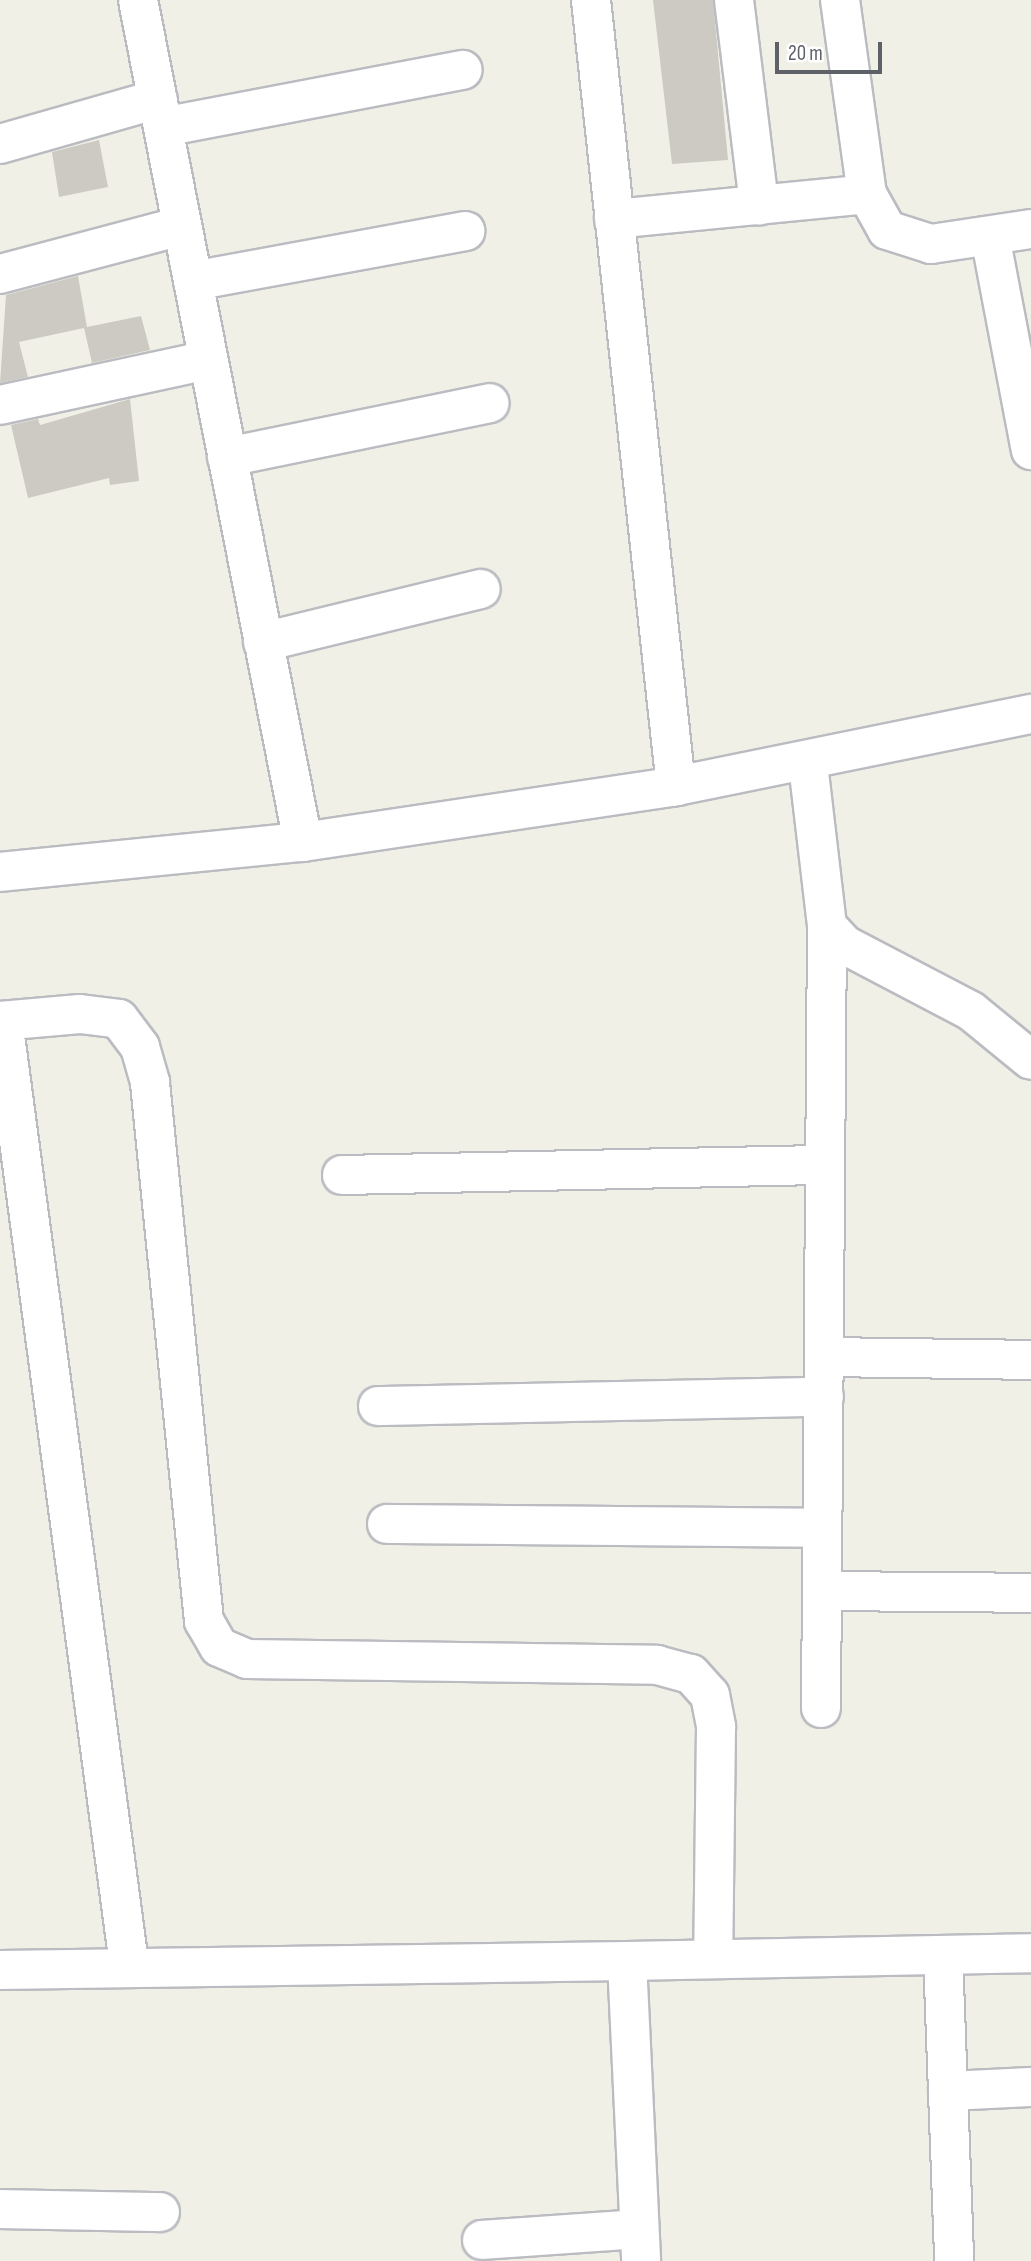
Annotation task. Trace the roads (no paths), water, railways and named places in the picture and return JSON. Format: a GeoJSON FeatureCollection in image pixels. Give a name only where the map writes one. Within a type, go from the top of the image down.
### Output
{"type":"FeatureCollection","features":[{"type":"Feature","properties":{"kind":"street"},"geometry":{"type":"LineString","coordinates":[[138,0],[303,842]]}},
{"type":"Feature","properties":{"kind":"street"},"geometry":{"type":"LineString","coordinates":[[591,0],[677,786]]}},
{"type":"Feature","properties":{"kind":"street"},"geometry":{"type":"LineString","coordinates":[[734,0],[759,205]]}},
{"type":"Feature","properties":{"kind":"street"},"geometry":{"type":"LineString","coordinates":[[840,0],[867,194],[887,229],[908,240],[990,236],[1031,229]]}},
{"type":"Feature","properties":{"kind":"street"},"geometry":{"type":"LineString","coordinates":[[0,144],[160,113],[463,70]]}},
{"type":"Feature","properties":{"kind":"street"},"geometry":{"type":"LineString","coordinates":[[614,219],[867,194]]}},
{"type":"Feature","properties":{"kind":"street"},"geometry":{"type":"LineString","coordinates":[[0,274],[182,226]]}},
{"type":"Feature","properties":{"kind":"street"},"geometry":{"type":"LineString","coordinates":[[193,281],[465,231]]}},
{"type":"Feature","properties":{"kind":"street"},"geometry":{"type":"LineString","coordinates":[[990,236],[1031,450]]}},
{"type":"Feature","properties":{"kind":"street"},"geometry":{"type":"LineString","coordinates":[[0,405],[208,360]]}},
{"type":"Feature","properties":{"kind":"street"},"geometry":{"type":"LineString","coordinates":[[228,457],[490,403]]}},
{"type":"Feature","properties":{"kind":"street"},"geometry":{"type":"LineString","coordinates":[[263,642],[481,589]]}},
{"type":"Feature","properties":{"kind":"street"},"geometry":{"type":"LineString","coordinates":[[0,872],[303,842],[677,786],[808,764],[1031,714]]}},
{"type":"Feature","properties":{"kind":"street"},"geometry":{"type":"LineString","coordinates":[[808,764],[827,926],[821,1708]]}},
{"type":"Feature","properties":{"kind":"street"},"geometry":{"type":"LineString","coordinates":[[827,926],[845,945],[971,1011],[1031,1060]]}},
{"type":"Feature","properties":{"kind":"street"},"geometry":{"type":"LineString","coordinates":[[129,1964],[1,1021],[80,1014],[119,1019],[140,1047],[150,1083],[204,1621],[219,1647],[247,1659],[657,1665],[691,1674],[710,1695],[716,1727],[713,1959]]}},
{"type":"Feature","properties":{"kind":"street"},"geometry":{"type":"LineString","coordinates":[[342,1175],[825,1165]]}},
{"type":"Feature","properties":{"kind":"street"},"geometry":{"type":"LineString","coordinates":[[824,1357],[1031,1360]]}},
{"type":"Feature","properties":{"kind":"street"},"geometry":{"type":"LineString","coordinates":[[378,1406],[824,1397]]}},
{"type":"Feature","properties":{"kind":"street"},"geometry":{"type":"LineString","coordinates":[[387,1524],[822,1528]]}},
{"type":"Feature","properties":{"kind":"street"},"geometry":{"type":"LineString","coordinates":[[822,1591],[1031,1593]]}},
{"type":"Feature","properties":{"kind":"street"},"geometry":{"type":"LineString","coordinates":[[0,1970],[129,1964],[627,1961],[1031,1953]]}},
{"type":"Feature","properties":{"kind":"street"},"geometry":{"type":"LineString","coordinates":[[943,1955],[954,2261]]}},
{"type":"Feature","properties":{"kind":"street"},"geometry":{"type":"LineString","coordinates":[[482,2240],[640,2245],[627,1961]]}},
{"type":"Feature","properties":{"kind":"street"},"geometry":{"type":"LineString","coordinates":[[948,2091],[1031,2087]]}},
{"type":"Feature","properties":{"kind":"street"},"geometry":{"type":"LineString","coordinates":[[0,2209],[160,2213]]}}]}
